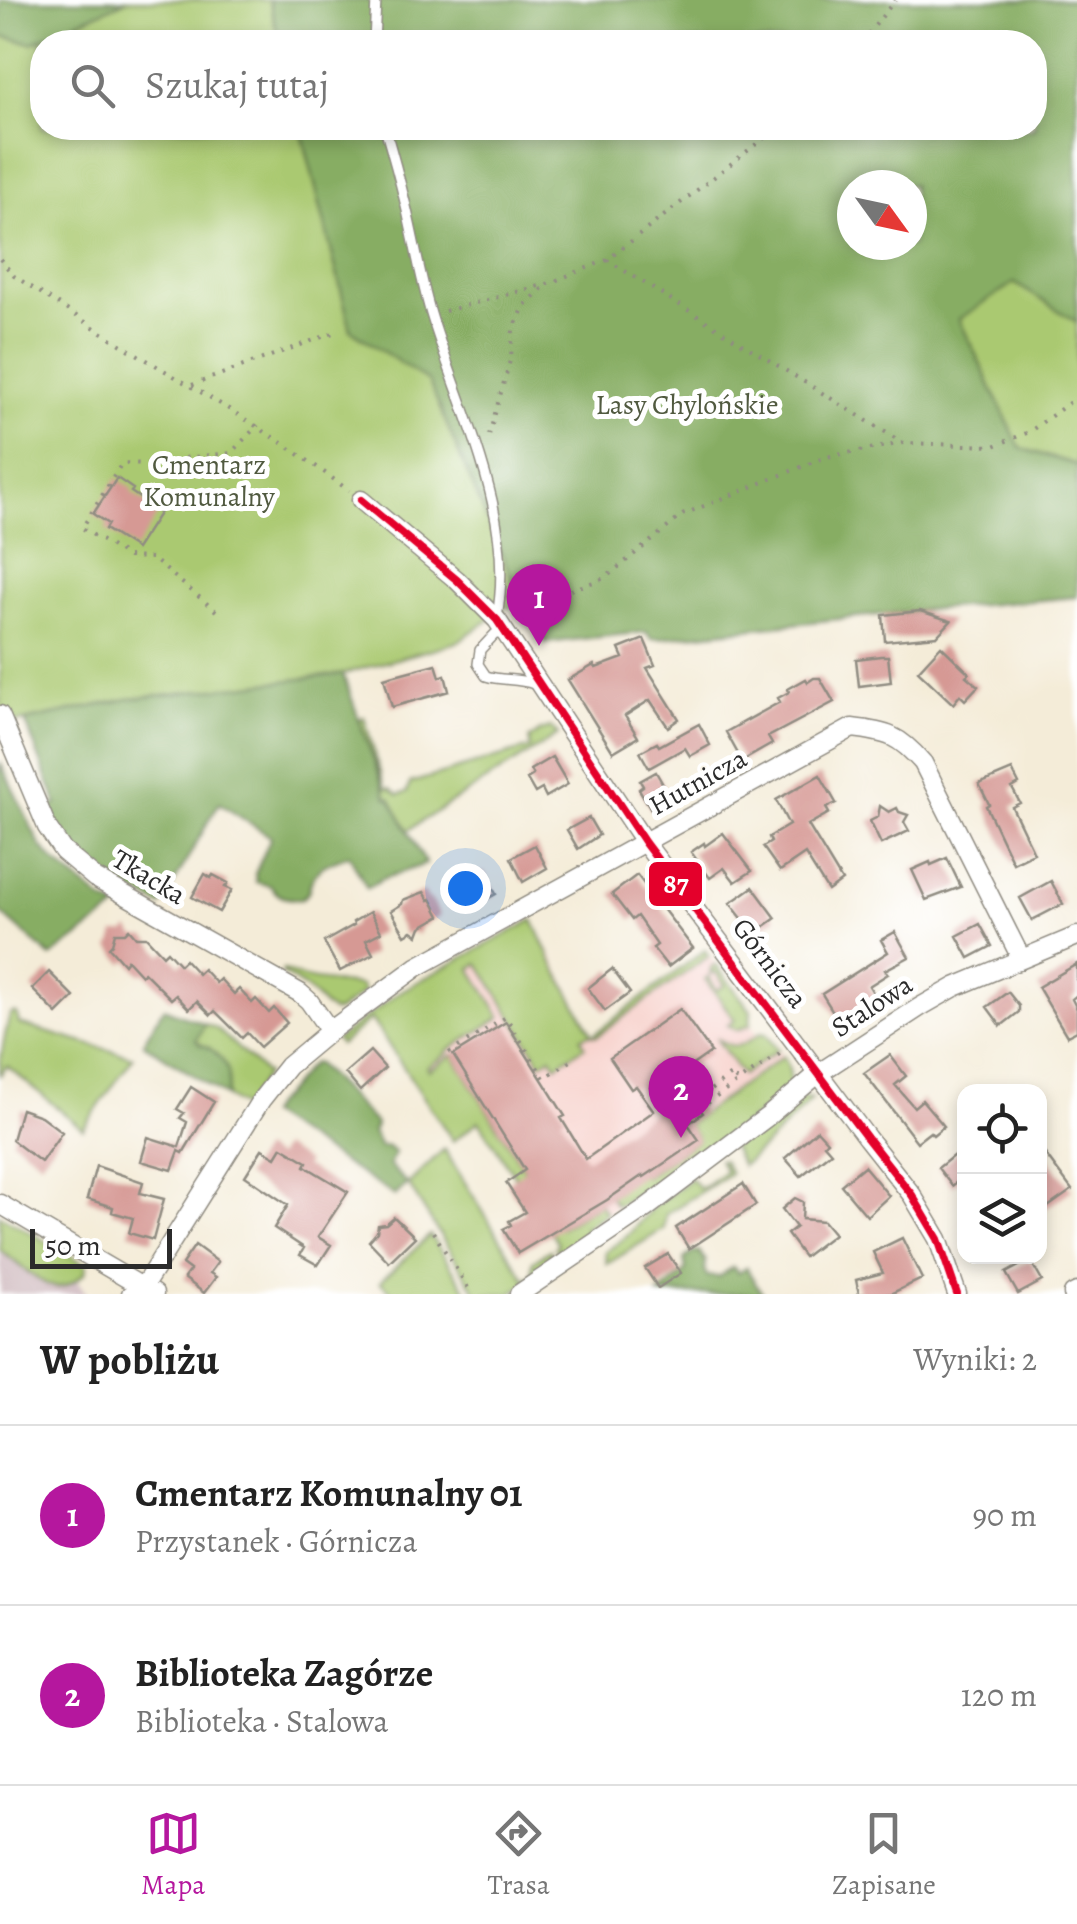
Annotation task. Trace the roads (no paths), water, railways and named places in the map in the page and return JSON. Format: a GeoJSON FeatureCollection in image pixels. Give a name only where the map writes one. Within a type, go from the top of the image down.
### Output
{"type":"FeatureCollection","features":[{"type":"Feature","properties":{"kind":"street","name":"Górnicza"},"geometry":{"type":"LineString","coordinates":[[361,500],[456,580],[500,623],[645,843],[912,1196],[938,1239],[958,1294]]}},
{"type":"Feature","properties":{"kind":"street","name":"Tkacka"},"geometry":{"type":"LineString","coordinates":[[0,714],[47,827],[63,851],[95,878],[300,993],[330,1031]]}},
{"type":"Feature","properties":{"kind":"street","name":"Hutnicza"},"geometry":{"type":"LineString","coordinates":[[143,1292],[261,1100],[288,1066],[330,1031],[418,966],[852,728],[884,732],[908,746],[923,763],[1022,958]]}},
{"type":"Feature","properties":{"kind":"street","name":"Stalowa"},"geometry":{"type":"LineString","coordinates":[[519,1294],[646,1208],[819,1073],[920,1006],[955,987],[1077,936]]}},
{"type":"Feature","properties":{"kind":"street"},"geometry":{"type":"LineString","coordinates":[[0,1204],[143,1292]]}},
{"type":"Feature","properties":{"kind":"lane"},"geometry":{"type":"LineString","coordinates":[[375,30],[376,0]]}},
{"type":"Feature","properties":{"kind":"lane"},"geometry":{"type":"LineString","coordinates":[[388,140],[431,314],[497,522],[502,582],[500,623],[480,650],[478,664],[486,676],[497,680],[522,680],[542,686]]}},
{"type":"Feature","properties":{"kind":"place","name":"Cmentarz Komunalny 01"},"geometry":{"type":"Point","coordinates":[539,646]}},
{"type":"Feature","properties":{"kind":"place","name":"Biblioteka Zagórze"},"geometry":{"type":"Point","coordinates":[681,1138]}},
{"type":"Feature","properties":{"kind":"park label","name":"Lasy Chylońskie"},"geometry":{"type":"Point","coordinates":[687,405]}},
{"type":"Feature","properties":{"kind":"park label","name":"Cmentarz Komunalny"},"geometry":{"type":"Point","coordinates":[209,481]}}]}
